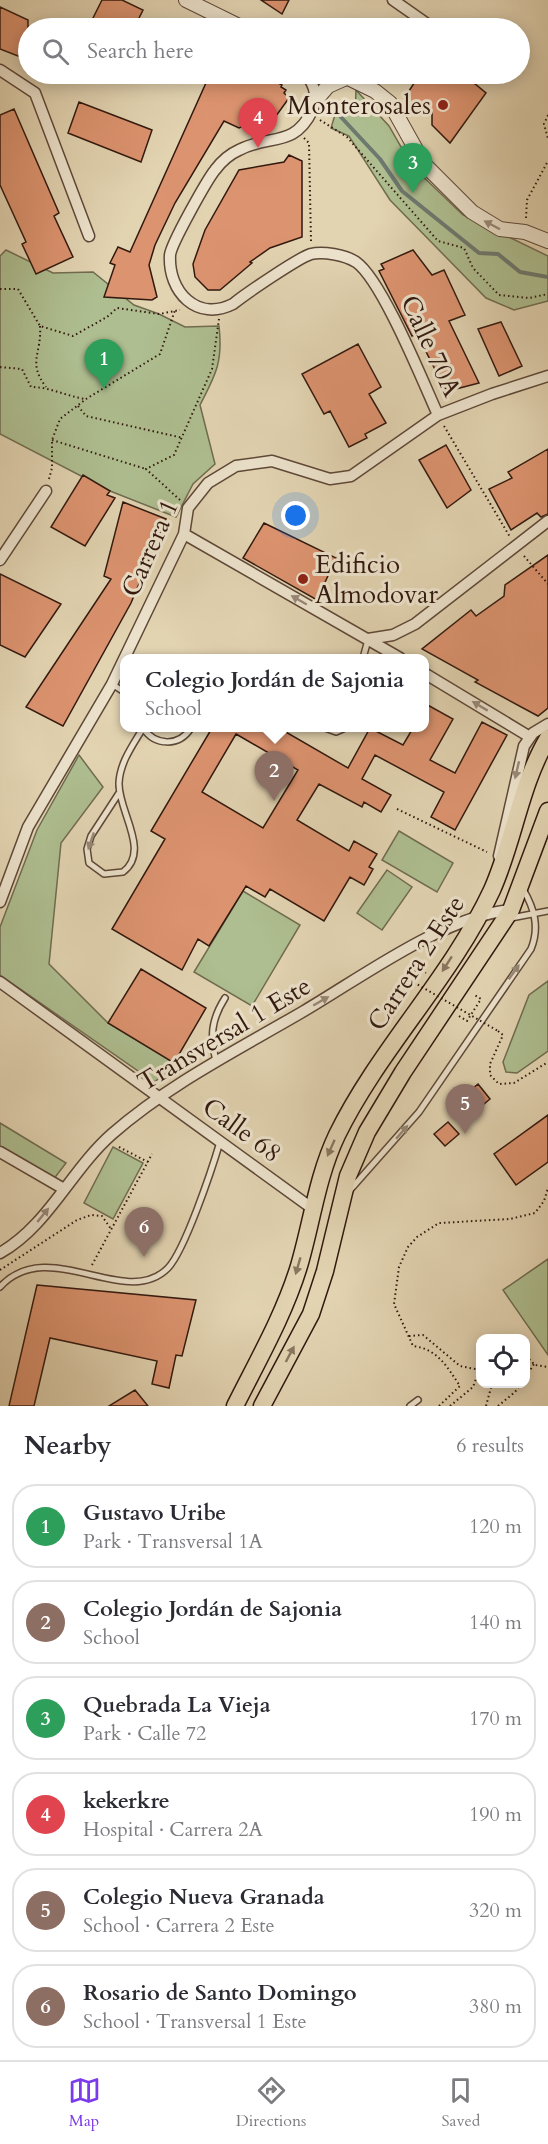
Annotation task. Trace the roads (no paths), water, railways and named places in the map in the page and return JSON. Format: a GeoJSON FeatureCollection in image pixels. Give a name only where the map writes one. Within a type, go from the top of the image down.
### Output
{"type":"FeatureCollection","features":[{"type":"Feature","properties":{"kind":"main road","name":"Carrera 2 Este"},"geometry":{"type":"LineString","coordinates":[[235,1406],[284,1306],[300,1263],[326,1160],[360,1094],[479,916],[500,871],[536,759],[548,738]]}},
{"type":"Feature","properties":{"kind":"main road","name":"Carrera 2 Este"},"geometry":{"type":"LineString","coordinates":[[262,1406],[311,1314],[325,1271],[342,1197],[356,1155],[378,1112],[509,914],[522,887],[548,811]]}},
{"type":"Feature","properties":{"kind":"street"},"geometry":{"type":"LineString","coordinates":[[186,0],[223,18]]}},
{"type":"Feature","properties":{"kind":"street"},"geometry":{"type":"LineString","coordinates":[[393,0],[419,18]]}},
{"type":"Feature","properties":{"kind":"street"},"geometry":{"type":"LineString","coordinates":[[0,70],[18,82]]}},
{"type":"Feature","properties":{"kind":"street"},"geometry":{"type":"LineString","coordinates":[[21,84],[35,93],[89,236]]}},
{"type":"Feature","properties":{"kind":"street"},"geometry":{"type":"LineString","coordinates":[[312,84],[316,100]]}},
{"type":"Feature","properties":{"kind":"street"},"geometry":{"type":"LineString","coordinates":[[316,100],[331,84]]}},
{"type":"Feature","properties":{"kind":"street"},"geometry":{"type":"LineString","coordinates":[[359,84],[390,103],[424,164],[461,203],[500,229],[525,232],[548,241]]}},
{"type":"Feature","properties":{"kind":"street","name":"Calle 70A"},"geometry":{"type":"LineString","coordinates":[[316,100],[298,132],[278,141],[241,149],[228,157],[215,170],[170,253],[172,275],[181,296],[195,307],[218,309],[233,304],[311,254],[330,254],[357,262],[383,298],[438,416]]}},
{"type":"Feature","properties":{"kind":"street","name":"Carrera 1"},"geometry":{"type":"LineString","coordinates":[[126,654],[184,534],[188,508],[207,483],[236,466],[272,461],[330,479],[351,476],[438,416],[492,394],[548,376]]}},
{"type":"Feature","properties":{"kind":"street"},"geometry":{"type":"LineString","coordinates":[[0,560],[46,490]]}},
{"type":"Feature","properties":{"kind":"street"},"geometry":{"type":"LineString","coordinates":[[368,639],[393,635],[415,624],[548,521]]}},
{"type":"Feature","properties":{"kind":"street"},"geometry":{"type":"LineString","coordinates":[[184,534],[393,654]]}},
{"type":"Feature","properties":{"kind":"street","name":"Carrera 1"},"geometry":{"type":"LineString","coordinates":[[0,902],[28,827],[120,667]]}},
{"type":"Feature","properties":{"kind":"street"},"geometry":{"type":"LineString","coordinates":[[429,676],[530,736]]}},
{"type":"Feature","properties":{"kind":"street"},"geometry":{"type":"LineString","coordinates":[[500,871],[500,847],[520,756],[530,736],[548,724]]}},
{"type":"Feature","properties":{"kind":"street","name":"Transversal 1 Este"},"geometry":{"type":"LineString","coordinates":[[0,1253],[27,1233],[111,1135],[159,1097],[422,942],[479,916],[509,914]]}},
{"type":"Feature","properties":{"kind":"street","name":"Calle 68"},"geometry":{"type":"LineString","coordinates":[[0,982],[313,1209]]}},
{"type":"Feature","properties":{"kind":"street"},"geometry":{"type":"LineString","coordinates":[[0,1152],[64,1189]]}},
{"type":"Feature","properties":{"kind":"lane"},"geometry":{"type":"LineString","coordinates":[[364,654],[368,639]]}},
{"type":"Feature","properties":{"kind":"lane"},"geometry":{"type":"LineString","coordinates":[[112,684],[120,689]]}},
{"type":"Feature","properties":{"kind":"lane"},"geometry":{"type":"LineString","coordinates":[[119,793],[135,852],[128,868],[111,875],[93,868],[89,863],[87,849],[91,836],[119,793],[124,762],[141,732]]}},
{"type":"Feature","properties":{"kind":"lane"},"geometry":{"type":"LineString","coordinates":[[147,732],[152,738],[165,742],[178,740],[187,732]]}},
{"type":"Feature","properties":{"kind":"lane"},"geometry":{"type":"LineString","coordinates":[[342,1197],[364,1177],[433,1094],[531,949],[536,933],[535,913],[522,887]]}},
{"type":"Feature","properties":{"kind":"lane"},"geometry":{"type":"LineString","coordinates":[[509,914],[548,911]]}},
{"type":"Feature","properties":{"kind":"lane"},"geometry":{"type":"LineString","coordinates":[[217,1062],[212,1029],[215,1015],[225,998]]}},
{"type":"Feature","properties":{"kind":"lane"},"geometry":{"type":"LineString","coordinates":[[0,1287],[16,1275],[47,1266],[137,1282],[155,1277],[169,1266],[178,1253],[220,1142]]}},
{"type":"Feature","properties":{"kind":"lane"},"geometry":{"type":"LineString","coordinates":[[410,1406],[418,1400]]}},
{"type":"Feature","properties":{"kind":"waterway"},"geometry":{"type":"LineString","coordinates":[[340,116],[380,159],[402,191],[479,253],[498,254],[520,272],[548,277]]}},
{"type":"Feature","properties":{"kind":"place","name":"Monterosales"},"geometry":{"type":"Point","coordinates":[443,105]}},
{"type":"Feature","properties":{"kind":"place","name":"kekerkre"},"geometry":{"type":"Point","coordinates":[258,148]}},
{"type":"Feature","properties":{"kind":"place","name":"Quebrada La Vieja"},"geometry":{"type":"Point","coordinates":[413,193]}},
{"type":"Feature","properties":{"kind":"place","name":"Gustavo Uribe"},"geometry":{"type":"Point","coordinates":[104,389]}},
{"type":"Feature","properties":{"kind":"place","name":"Edificio Almodovar"},"geometry":{"type":"Point","coordinates":[303,579]}},
{"type":"Feature","properties":{"kind":"place","name":"Colegio Jordán de Sajonia"},"geometry":{"type":"Point","coordinates":[274,801]}},
{"type":"Feature","properties":{"kind":"place","name":"Colegio Nueva Granada"},"geometry":{"type":"Point","coordinates":[465,1134]}},
{"type":"Feature","properties":{"kind":"place","name":"Rosario de Santo Domingo"},"geometry":{"type":"Point","coordinates":[144,1257]}}]}
